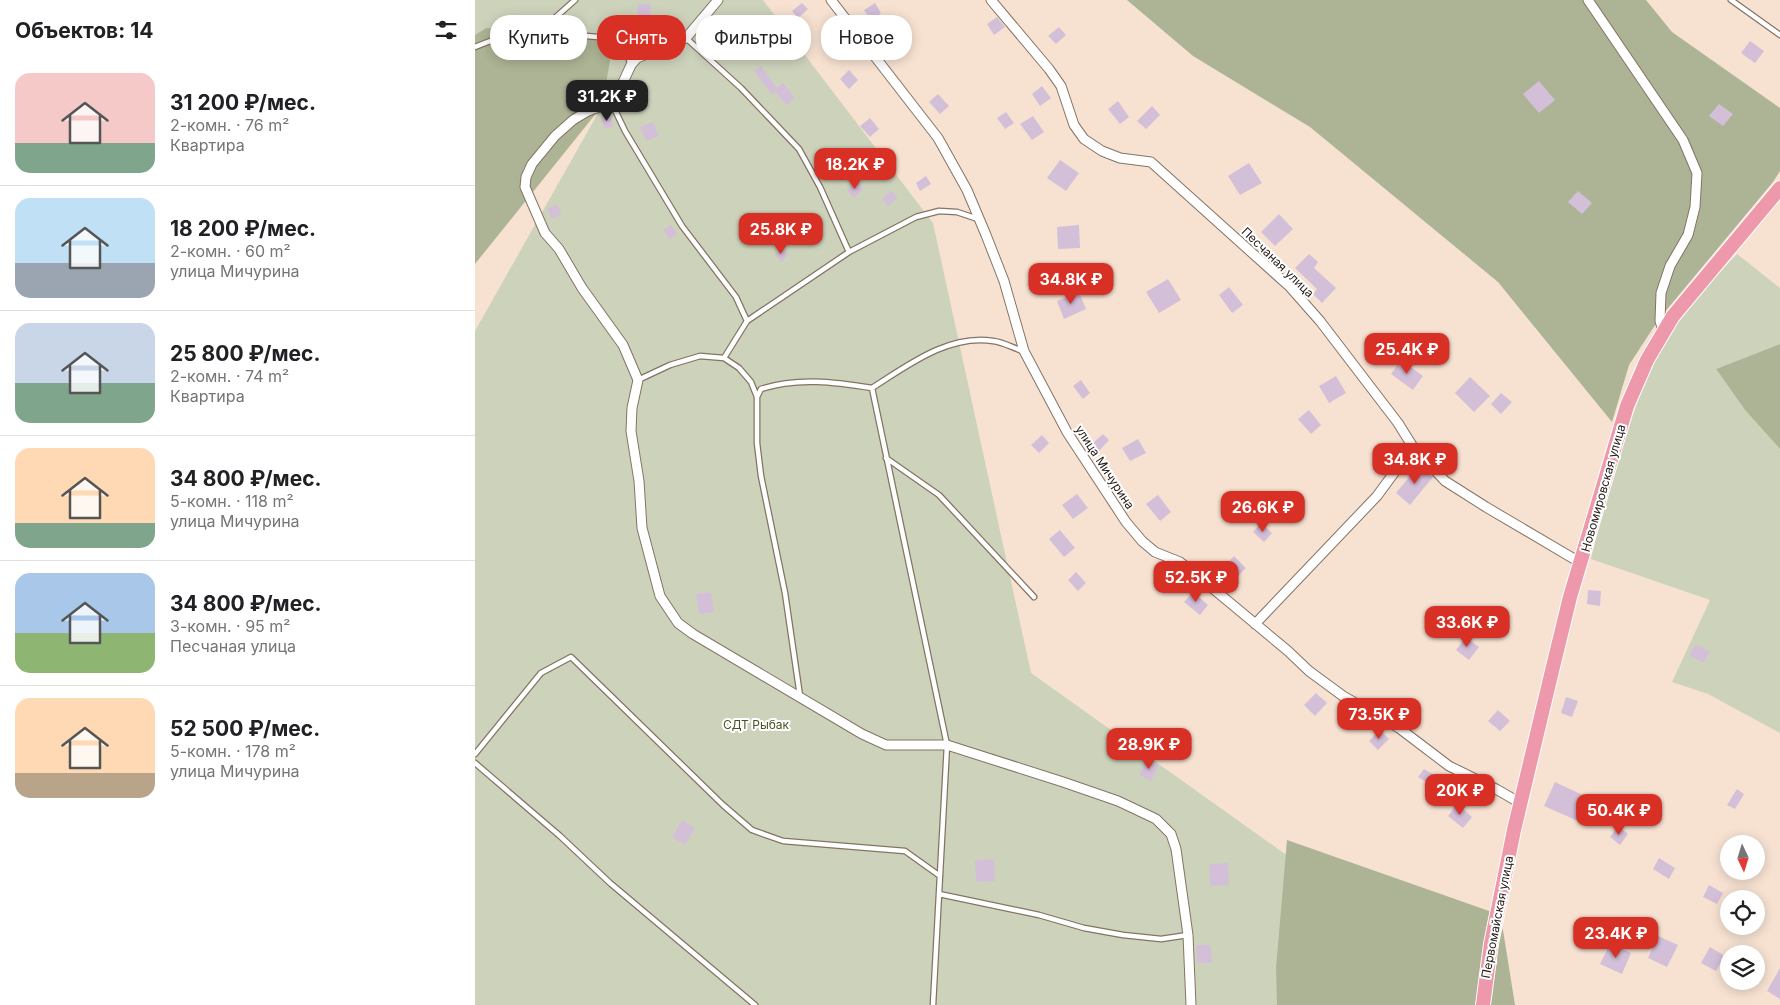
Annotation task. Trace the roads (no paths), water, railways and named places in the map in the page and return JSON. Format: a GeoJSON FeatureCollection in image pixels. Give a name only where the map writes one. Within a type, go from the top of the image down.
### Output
{"type":"FeatureCollection","features":[{"type":"Feature","properties":{"kind":"main road","name":"Новомировская улица"},"geometry":{"type":"LineString","coordinates":[[1514,830],[1522,804],[1570,597],[1627,406],[1647,360],[1663,331],[1695,289],[1780,188]]}},
{"type":"Feature","properties":{"kind":"main road","name":"Первомайская улица"},"geometry":{"type":"LineString","coordinates":[[1483,1005],[1491,944],[1514,830]]}},
{"type":"Feature","properties":{"kind":"street"},"geometry":{"type":"LineString","coordinates":[[686,38],[718,0]]}},
{"type":"Feature","properties":{"kind":"street","name":"улица Мичурина"},"geometry":{"type":"LineString","coordinates":[[831,0],[938,138],[967,190],[980,220],[1004,282],[1024,351],[1067,432],[1131,529],[1155,552],[1180,562],[1227,598],[1288,651],[1309,672],[1343,696],[1399,728],[1449,766],[1497,789],[1522,804]]}},
{"type":"Feature","properties":{"kind":"street","name":"Песчаная улица"},"geometry":{"type":"LineString","coordinates":[[991,0],[1061,86],[1074,125],[1085,139],[1101,151],[1120,158],[1151,162],[1290,287],[1398,423],[1413,447],[1445,481],[1485,508],[1581,562]]}},
{"type":"Feature","properties":{"kind":"street"},"geometry":{"type":"LineString","coordinates":[[1588,0],[1683,140],[1697,173],[1695,207],[1688,235],[1670,266],[1661,293],[1660,321],[1663,331]]}},
{"type":"Feature","properties":{"kind":"street"},"geometry":{"type":"LineString","coordinates":[[638,60],[631,65],[618,93],[608,104],[588,111],[573,120],[555,136],[531,164],[526,177],[525,187],[545,233],[559,249],[582,288],[623,345],[638,380],[632,408],[631,431],[639,481],[642,528],[660,596],[678,623],[693,634],[862,734],[886,745],[947,746],[1118,801],[1157,819],[1171,834],[1177,849],[1188,935],[1191,1005]]}},
{"type":"Feature","properties":{"kind":"street"},"geometry":{"type":"LineString","coordinates":[[1255,624],[1377,496],[1413,447]]}},
{"type":"Feature","properties":{"kind":"lane"},"geometry":{"type":"LineString","coordinates":[[558,15],[575,0]]}},
{"type":"Feature","properties":{"kind":"lane"},"geometry":{"type":"LineString","coordinates":[[1731,0],[1780,35]]}},
{"type":"Feature","properties":{"kind":"lane"},"geometry":{"type":"LineString","coordinates":[[587,36],[617,41],[625,49],[631,65]]}},
{"type":"Feature","properties":{"kind":"lane"},"geometry":{"type":"LineString","coordinates":[[686,38],[741,88],[799,149],[820,187],[849,252]]}},
{"type":"Feature","properties":{"kind":"lane"},"geometry":{"type":"LineString","coordinates":[[475,47],[490,41]]}},
{"type":"Feature","properties":{"kind":"lane"},"geometry":{"type":"LineString","coordinates":[[618,93],[615,110],[625,131],[682,226],[736,297],[747,321]]}},
{"type":"Feature","properties":{"kind":"lane"},"geometry":{"type":"LineString","coordinates":[[724,358],[747,321],[849,252],[916,217],[939,211],[957,212],[980,220]]}},
{"type":"Feature","properties":{"kind":"lane"},"geometry":{"type":"LineString","coordinates":[[757,397],[761,389],[769,386],[800,382],[832,382],[872,388],[944,346],[970,340],[994,341],[1024,351]]}},
{"type":"Feature","properties":{"kind":"lane"},"geometry":{"type":"LineString","coordinates":[[638,380],[670,365],[700,356],[724,358],[739,368],[751,382],[757,397],[757,443],[761,476],[785,593],[801,697]]}},
{"type":"Feature","properties":{"kind":"lane"},"geometry":{"type":"LineString","coordinates":[[872,388],[947,746],[933,1005]]}},
{"type":"Feature","properties":{"kind":"lane"},"geometry":{"type":"LineString","coordinates":[[886,458],[939,495],[1034,598]]}},
{"type":"Feature","properties":{"kind":"lane"},"geometry":{"type":"LineString","coordinates":[[475,754],[541,673],[571,658],[723,805],[753,830],[783,841],[905,852],[939,876]]}},
{"type":"Feature","properties":{"kind":"lane"},"geometry":{"type":"LineString","coordinates":[[475,763],[610,883],[755,1005]]}},
{"type":"Feature","properties":{"kind":"lane"},"geometry":{"type":"LineString","coordinates":[[939,894],[1039,915],[1084,928],[1123,935],[1161,939],[1188,935]]}},
{"type":"Feature","properties":{"kind":"park label","name":"СДТ Рыбак"},"geometry":{"type":"Point","coordinates":[756,724]}}]}
